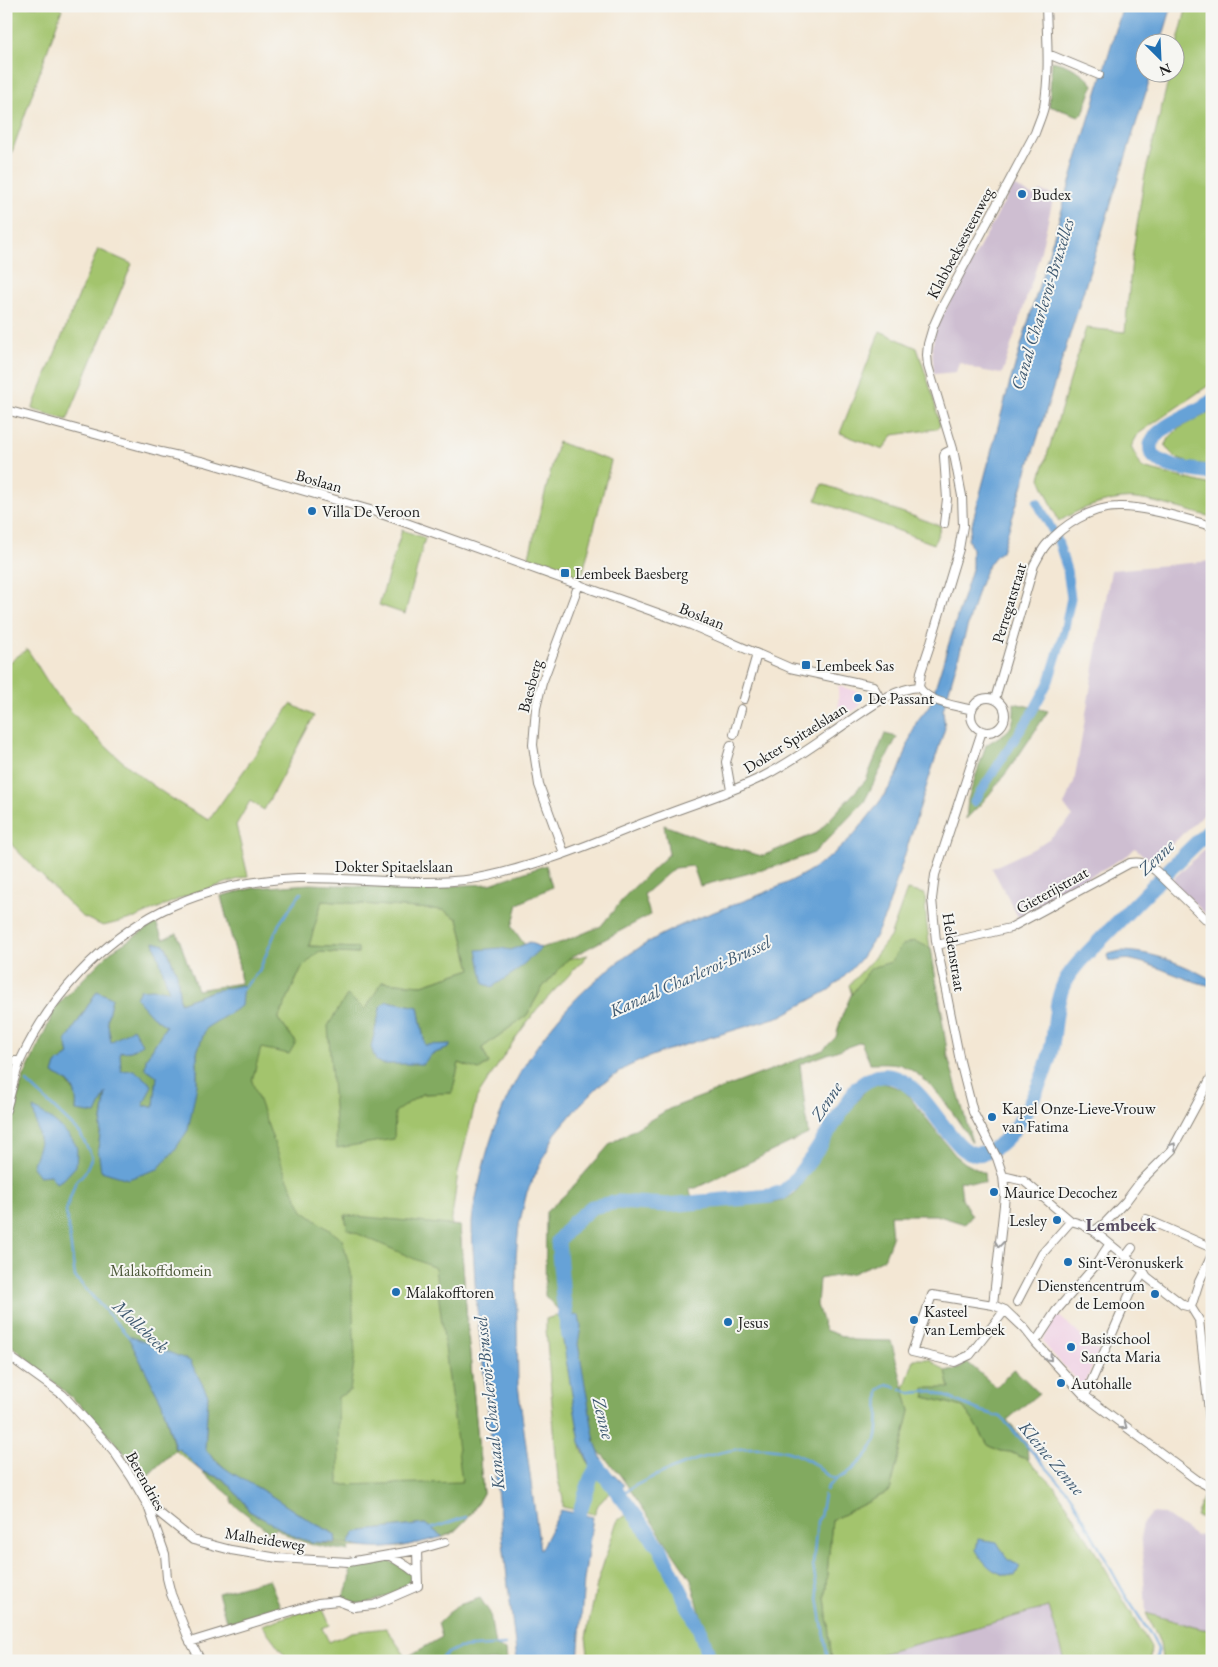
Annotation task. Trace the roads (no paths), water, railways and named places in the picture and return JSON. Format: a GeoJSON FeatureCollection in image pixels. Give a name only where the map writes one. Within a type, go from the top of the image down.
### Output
{"type":"FeatureCollection","features":[{"type":"Feature","properties":{"kind":"street","name":"Klabbeeksesteenweg"},"geometry":{"type":"LineString","coordinates":[[919,687],[921,672],[962,533],[962,496],[953,449],[928,366],[928,344],[941,309],[1035,133],[1044,109],[1048,54],[1046,6]]}},
{"type":"Feature","properties":{"kind":"street"},"geometry":{"type":"LineString","coordinates":[[1048,54],[1099,75]]}},
{"type":"Feature","properties":{"kind":"street","name":"Boslaan"},"geometry":{"type":"LineString","coordinates":[[6,410],[205,462],[370,510],[708,632],[790,668],[873,686],[881,700]]}},
{"type":"Feature","properties":{"kind":"street"},"geometry":{"type":"LineString","coordinates":[[944,524],[946,484],[944,456],[945,453],[953,449]]}},
{"type":"Feature","properties":{"kind":"street","name":"Perregatstraat"},"geometry":{"type":"LineString","coordinates":[[995,699],[1034,565],[1045,546],[1065,526],[1088,514],[1118,507],[1143,510],[1212,526]]}},
{"type":"Feature","properties":{"kind":"street","name":"Baesberg"},"geometry":{"type":"LineString","coordinates":[[564,854],[539,785],[533,745],[536,708],[542,683],[578,584]]}},
{"type":"Feature","properties":{"kind":"street"},"geometry":{"type":"LineString","coordinates":[[744,699],[757,654]]}},
{"type":"Feature","properties":{"kind":"street"},"geometry":{"type":"LineString","coordinates":[[881,700],[919,687],[922,693],[930,698],[972,710]]}},
{"type":"Feature","properties":{"kind":"street"},"geometry":{"type":"LineString","coordinates":[[988,697],[995,699],[1004,707],[1006,713],[1003,724],[994,731],[982,731],[973,722],[972,710],[975,703],[981,699],[988,697]]}},
{"type":"Feature","properties":{"kind":"street","name":"Dokter Spitaelslaan"},"geometry":{"type":"LineString","coordinates":[[6,1110],[20,1061],[37,1030],[66,988],[83,970],[134,928],[162,911],[186,900],[234,886],[298,878],[418,882],[456,881],[490,875],[564,854],[749,783],[782,766],[881,700]]}},
{"type":"Feature","properties":{"kind":"street"},"geometry":{"type":"LineString","coordinates":[[734,734],[741,709]]}},
{"type":"Feature","properties":{"kind":"street","name":"Heldenstraat"},"geometry":{"type":"LineString","coordinates":[[982,731],[935,875],[932,899],[937,945],[962,1069],[973,1112],[997,1158],[1004,1176],[1005,1196],[993,1305]]}},
{"type":"Feature","properties":{"kind":"street"},"geometry":{"type":"LineString","coordinates":[[731,745],[726,762],[731,790]]}},
{"type":"Feature","properties":{"kind":"street","name":"Gieterijstraat"},"geometry":{"type":"LineString","coordinates":[[937,945],[1010,928],[1130,863],[1143,862],[1156,871],[1212,925]]}},
{"type":"Feature","properties":{"kind":"street"},"geometry":{"type":"LineString","coordinates":[[6,1061],[20,1061]]}},
{"type":"Feature","properties":{"kind":"street"},"geometry":{"type":"LineString","coordinates":[[1094,1231],[1127,1202],[1141,1182],[1172,1150],[1212,1076]]}},
{"type":"Feature","properties":{"kind":"street"},"geometry":{"type":"LineString","coordinates":[[1004,1176],[1024,1181],[1070,1220],[1094,1231],[1109,1245],[1126,1256],[1147,1277],[1183,1305],[1191,1307],[1199,1320],[1212,1440]]}},
{"type":"Feature","properties":{"kind":"street"},"geometry":{"type":"LineString","coordinates":[[1146,1219],[1212,1248]]}},
{"type":"Feature","properties":{"kind":"street"},"geometry":{"type":"LineString","coordinates":[[1017,1302],[1042,1254],[1070,1220]]}},
{"type":"Feature","properties":{"kind":"street"},"geometry":{"type":"LineString","coordinates":[[1038,1337],[1056,1311],[1095,1266],[1109,1245]]}},
{"type":"Feature","properties":{"kind":"street"},"geometry":{"type":"LineString","coordinates":[[1126,1256],[1132,1248]]}},
{"type":"Feature","properties":{"kind":"street"},"geometry":{"type":"LineString","coordinates":[[1191,1307],[1199,1282],[1212,1255]]}},
{"type":"Feature","properties":{"kind":"street"},"geometry":{"type":"LineString","coordinates":[[1085,1396],[1130,1293],[1144,1272]]}},
{"type":"Feature","properties":{"kind":"street"},"geometry":{"type":"LineString","coordinates":[[1005,1310],[970,1355],[955,1362],[912,1352],[932,1295],[993,1305],[1005,1310],[1025,1329],[1042,1351],[1085,1396],[1197,1480],[1212,1488]]}},
{"type":"Feature","properties":{"kind":"street","name":"Berendries"},"geometry":{"type":"LineString","coordinates":[[6,1354],[63,1395],[113,1450],[148,1506],[164,1554],[171,1594],[190,1642],[200,1661]]}},
{"type":"Feature","properties":{"kind":"street","name":"Malheideweg"},"geometry":{"type":"LineString","coordinates":[[148,1506],[164,1516],[188,1538],[231,1550],[278,1558],[349,1562],[417,1550],[445,1542]]}},
{"type":"Feature","properties":{"kind":"street"},"geometry":{"type":"LineString","coordinates":[[190,1642],[318,1603],[338,1601],[354,1607],[374,1604],[418,1586],[416,1574],[417,1550]]}},
{"type":"Feature","properties":{"kind":"street"},"geometry":{"type":"LineString","coordinates":[[389,1555],[416,1574]]}},
{"type":"Feature","properties":{"kind":"water"},"geometry":{"type":"Polygon","coordinates":[[[1123,6],[1172,6],[1164,32],[1136,32],[1136,82],[1149,82],[1002,551],[985,571],[979,587],[943,710],[945,728],[886,914],[875,937],[860,960],[829,990],[781,1016],[644,1059],[627,1067],[599,1086],[555,1134],[527,1192],[519,1225],[516,1257],[518,1385],[540,1550],[561,1510],[593,1517],[584,1580],[578,1661],[517,1661],[480,1336],[472,1232],[473,1212],[480,1181],[489,1145],[502,1110],[518,1078],[537,1047],[559,1018],[584,991],[611,967],[670,930],[785,884],[812,869],[838,850],[861,826],[881,800],[898,773],[916,723],[930,704],[972,569],[972,549],[968,539],[1008,389],[1123,6]]]}},
{"type":"Feature","properties":{"kind":"water"},"geometry":{"type":"Polygon","coordinates":[[[154,942],[165,945],[177,974],[180,1003],[213,991],[243,985],[241,1006],[206,1028],[197,1052],[197,1085],[188,1130],[174,1151],[158,1169],[128,1179],[101,1171],[98,1149],[106,1092],[96,1114],[76,1111],[75,1092],[65,1080],[53,1074],[56,1064],[69,1055],[66,1041],[97,991],[112,998],[107,1019],[111,1042],[133,1028],[142,1044],[131,1051],[120,1052],[121,1071],[134,1070],[152,1085],[143,1106],[154,1106],[157,1076],[145,1068],[146,1059],[166,1026],[152,1016],[136,998],[140,990],[169,991],[154,942]]]}},
{"type":"Feature","properties":{"kind":"water"},"geometry":{"type":"Polygon","coordinates":[[[530,942],[541,948],[515,972],[492,987],[484,984],[477,950],[500,948],[511,950],[530,942]]]}},
{"type":"Feature","properties":{"kind":"water"},"geometry":{"type":"Polygon","coordinates":[[[1121,951],[1157,956],[1180,964],[1212,980],[1212,986],[1132,960],[1109,961],[1108,954],[1121,951]]]}},
{"type":"Feature","properties":{"kind":"water"},"geometry":{"type":"Polygon","coordinates":[[[387,1001],[418,1007],[425,1045],[451,1044],[449,1048],[432,1054],[423,1064],[383,1064],[376,1061],[371,1047],[381,1006],[387,1001]]]}},
{"type":"Feature","properties":{"kind":"water"},"geometry":{"type":"Polygon","coordinates":[[[33,1108],[51,1119],[69,1135],[76,1146],[76,1166],[64,1179],[56,1183],[50,1175],[39,1176],[32,1167],[40,1143],[33,1108]]]}},
{"type":"Feature","properties":{"kind":"water","name":"Zenne"},"geometry":{"type":"Polygon","coordinates":[[[579,1315],[581,1327],[578,1344],[595,1442],[604,1465],[624,1485],[610,1492],[591,1468],[580,1442],[559,1317],[579,1315]]]}},
{"type":"Feature","properties":{"kind":"water"},"geometry":{"type":"Polygon","coordinates":[[[127,1335],[190,1361],[208,1395],[205,1449],[211,1456],[231,1472],[335,1535],[336,1543],[311,1542],[296,1537],[249,1511],[244,1502],[223,1479],[201,1471],[180,1450],[175,1448],[162,1403],[127,1335]]]}},
{"type":"Feature","properties":{"kind":"water"},"geometry":{"type":"Polygon","coordinates":[[[425,1524],[443,1537],[384,1548],[361,1547],[349,1544],[355,1532],[425,1524]]]}},
{"type":"Feature","properties":{"kind":"water"},"geometry":{"type":"Polygon","coordinates":[[[978,1539],[997,1542],[1007,1559],[1020,1566],[1015,1576],[1002,1574],[987,1565],[976,1550],[978,1539]]]}},
{"type":"Feature","properties":{"kind":"waterway","name":"Zenne"},"geometry":{"type":"LineString","coordinates":[[1212,401],[1162,430],[1152,441],[1151,445],[1152,453],[1164,463],[1185,469],[1212,473]]}},
{"type":"Feature","properties":{"kind":"waterway"},"geometry":{"type":"LineString","coordinates":[[974,802],[1033,711],[1049,681],[1064,632],[1071,598],[1067,570],[1058,541],[1037,502]]}},
{"type":"Feature","properties":{"kind":"waterway","name":"Zenne"},"geometry":{"type":"LineString","coordinates":[[569,1336],[558,1241],[573,1223],[592,1207],[618,1202],[667,1205],[770,1196],[783,1192],[792,1184],[813,1156],[857,1088],[873,1078],[887,1076],[901,1080],[913,1089],[956,1141],[967,1151],[975,1154],[983,1153],[1000,1144],[1009,1136],[1025,1112],[1045,1070],[1052,1045],[1058,1002],[1067,978],[1088,952],[1212,828]]}},
{"type":"Feature","properties":{"kind":"waterway"},"geometry":{"type":"LineString","coordinates":[[241,991],[259,971],[279,924],[301,893]]}},
{"type":"Feature","properties":{"kind":"waterway","name":"Mollebeek"},"geometry":{"type":"LineString","coordinates":[[27,1082],[80,1133],[92,1157],[85,1172],[75,1183],[66,1211],[75,1277],[129,1337]]}},
{"type":"Feature","properties":{"kind":"waterway","name":"Kleine Zenne"},"geometry":{"type":"LineString","coordinates":[[621,1495],[630,1488],[677,1467],[710,1455],[744,1448],[762,1448],[795,1454],[817,1466],[830,1477],[842,1476],[852,1470],[866,1456],[876,1439],[879,1422],[879,1390],[887,1385],[896,1387]]}},
{"type":"Feature","properties":{"kind":"waterway","name":"Kleine Zenne"},"geometry":{"type":"LineString","coordinates":[[901,1389],[911,1393],[933,1391],[978,1410],[1001,1417],[1070,1494],[1125,1595],[1151,1635],[1158,1649],[1156,1661]]}},
{"type":"Feature","properties":{"kind":"waterway","name":"Zenne"},"geometry":{"type":"LineString","coordinates":[[580,1511],[591,1478],[598,1466]]}},
{"type":"Feature","properties":{"kind":"waterway","name":"Zenne"},"geometry":{"type":"LineString","coordinates":[[603,1473],[660,1548],[700,1630],[710,1661]]}},
{"type":"Feature","properties":{"kind":"waterway"},"geometry":{"type":"LineString","coordinates":[[826,1490],[837,1479]]}},
{"type":"Feature","properties":{"kind":"waterway"},"geometry":{"type":"LineString","coordinates":[[824,1495],[820,1517],[817,1521],[813,1565],[828,1661]]}},
{"type":"Feature","properties":{"kind":"waterway","name":"Mollebeek"},"geometry":{"type":"LineString","coordinates":[[430,1529],[466,1517]]}},
{"type":"Feature","properties":{"kind":"waterway"},"geometry":{"type":"LineString","coordinates":[[438,1661],[458,1648],[505,1645]]}},
{"type":"Feature","properties":{"kind":"place","name":"Budex"},"geometry":{"type":"Point","coordinates":[1022,194]}},
{"type":"Feature","properties":{"kind":"place","name":"Villa De Veroon"},"geometry":{"type":"Point","coordinates":[312,511]}},
{"type":"Feature","properties":{"kind":"place","name":"Lembeek Baesberg"},"geometry":{"type":"Point","coordinates":[565,573]}},
{"type":"Feature","properties":{"kind":"place","name":"Lembeek Sas"},"geometry":{"type":"Point","coordinates":[806,665]}},
{"type":"Feature","properties":{"kind":"place","name":"De Passant"},"geometry":{"type":"Point","coordinates":[858,698]}},
{"type":"Feature","properties":{"kind":"place","name":"Kapel Onze-Lieve-Vrouw van Fatima"},"geometry":{"type":"Point","coordinates":[992,1117]}},
{"type":"Feature","properties":{"kind":"place","name":"Maurice Decochez"},"geometry":{"type":"Point","coordinates":[994,1192]}},
{"type":"Feature","properties":{"kind":"place","name":"Lesley"},"geometry":{"type":"Point","coordinates":[1057,1220]}},
{"type":"Feature","properties":{"kind":"place","name":"Sint-Veronuskerk"},"geometry":{"type":"Point","coordinates":[1068,1262]}},
{"type":"Feature","properties":{"kind":"place","name":"Malakofftoren"},"geometry":{"type":"Point","coordinates":[396,1292]}},
{"type":"Feature","properties":{"kind":"place","name":"Dienstencentrum de Lemoon"},"geometry":{"type":"Point","coordinates":[1155,1294]}},
{"type":"Feature","properties":{"kind":"place","name":"Kasteel van Lembeek"},"geometry":{"type":"Point","coordinates":[914,1320]}},
{"type":"Feature","properties":{"kind":"place","name":"Jesus"},"geometry":{"type":"Point","coordinates":[728,1322]}},
{"type":"Feature","properties":{"kind":"place","name":"Basisschool Sancta Maria"},"geometry":{"type":"Point","coordinates":[1071,1347]}},
{"type":"Feature","properties":{"kind":"place","name":"Autohalle"},"geometry":{"type":"Point","coordinates":[1061,1383]}},
{"type":"Feature","properties":{"kind":"district","name":"Lembeek"},"geometry":{"type":"Point","coordinates":[1121,1224]}},
{"type":"Feature","properties":{"kind":"water label","name":"Canal Charleroi-Bruxelles"},"geometry":{"type":"Point","coordinates":[1042,304]}},
{"type":"Feature","properties":{"kind":"water label","name":"Kanaal Charleroi-Brussel"},"geometry":{"type":"Point","coordinates":[690,976]}},
{"type":"Feature","properties":{"kind":"water label","name":"Kanaal Charleroi-Brussel"},"geometry":{"type":"Point","coordinates":[489,1403]}},
{"type":"Feature","properties":{"kind":"park label","name":"Malakoffdomein"},"geometry":{"type":"Point","coordinates":[161,1270]}}]}
